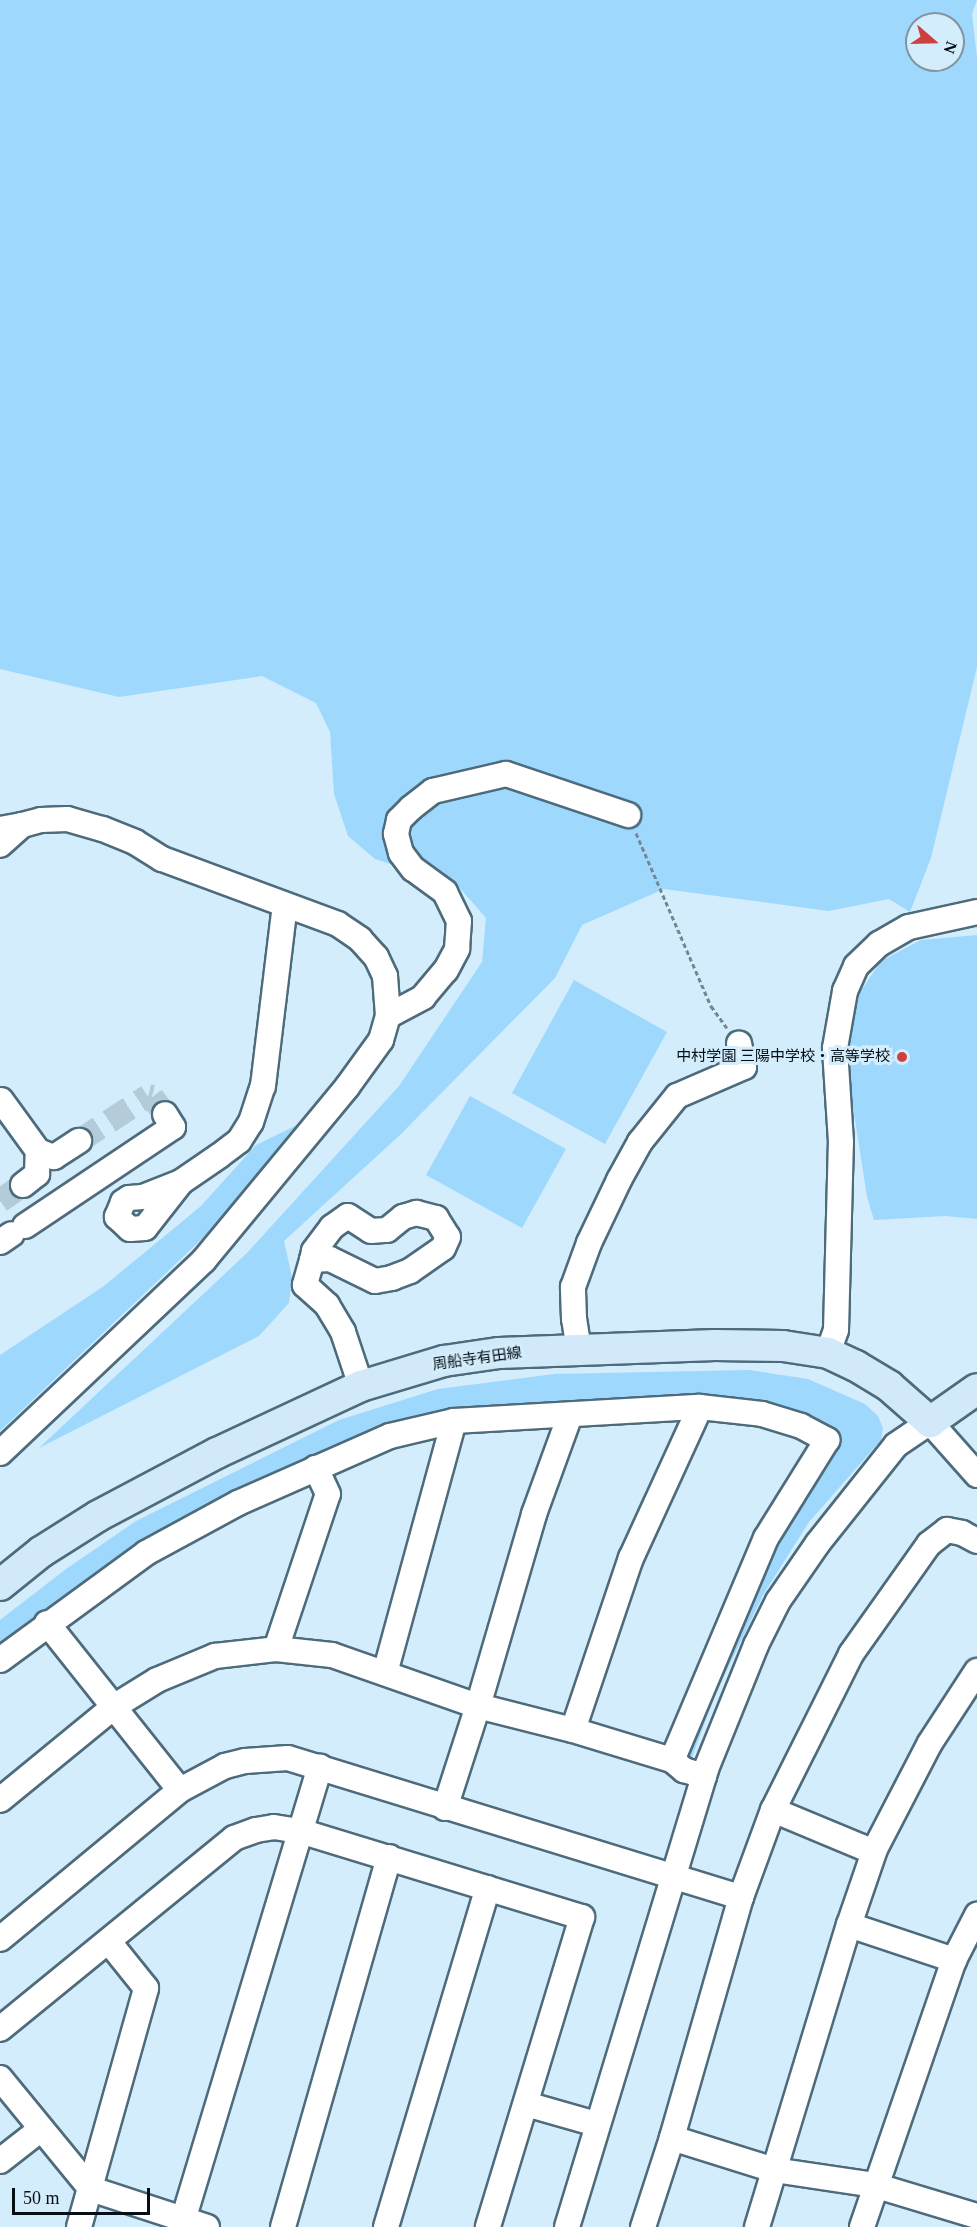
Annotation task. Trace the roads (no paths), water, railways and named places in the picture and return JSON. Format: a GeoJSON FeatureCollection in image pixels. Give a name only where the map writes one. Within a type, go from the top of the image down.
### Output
{"type":"FeatureCollection","features":[{"type":"Feature","properties":{"kind":"main road","name":"周船寺有田線"},"geometry":{"type":"LineString","coordinates":[[0,1585],[41,1552],[148,1488],[361,1386],[444,1361],[499,1353],[715,1345],[783,1346],[828,1353],[856,1366],[889,1386],[930,1422]]}},
{"type":"Feature","properties":{"kind":"main road"},"geometry":{"type":"LineString","coordinates":[[930,1422],[977,1389]]}},
{"type":"Feature","properties":{"kind":"street"},"geometry":{"type":"LineString","coordinates":[[388,1016],[423,997],[446,970],[457,949],[459,921],[445,892],[412,869],[401,853],[396,834],[399,820],[411,808],[433,791],[506,774],[628,815]]}},
{"type":"Feature","properties":{"kind":"street"},"geometry":{"type":"LineString","coordinates":[[0,845],[11,827],[41,820],[67,819],[102,829],[135,842],[162,859],[338,924],[360,939],[376,957],[384,976],[388,1016],[381,1040],[347,1087],[204,1260],[0,1453]]}},
{"type":"Feature","properties":{"kind":"street"},"geometry":{"type":"LineString","coordinates":[[181,1182],[239,1141],[251,1122],[263,1086],[285,905]]}},
{"type":"Feature","properties":{"kind":"street"},"geometry":{"type":"LineString","coordinates":[[828,1353],[836,1330],[841,1142],[835,1048],[845,991],[856,966],[879,944],[909,927],[977,912]]}},
{"type":"Feature","properties":{"kind":"street"},"geometry":{"type":"LineString","coordinates":[[579,1350],[574,1319],[573,1287],[589,1243],[619,1180],[640,1142],[677,1096],[744,1067],[739,1044]]}},
{"type":"Feature","properties":{"kind":"street"},"geometry":{"type":"LineString","coordinates":[[1,1100],[38,1151],[54,1157],[80,1141]]}},
{"type":"Feature","properties":{"kind":"street"},"geometry":{"type":"LineString","coordinates":[[12,1234],[173,1127],[165,1114]]}},
{"type":"Feature","properties":{"kind":"street"},"geometry":{"type":"LineString","coordinates":[[23,1185],[37,1174],[38,1151]]}},
{"type":"Feature","properties":{"kind":"street"},"geometry":{"type":"LineString","coordinates":[[312,1260],[330,1259],[375,1281],[410,1271],[442,1248],[448,1237],[436,1218],[416,1213],[403,1217],[387,1230],[371,1231],[348,1216],[332,1227],[314,1251],[305,1285],[327,1305],[343,1332],[361,1386]]}},
{"type":"Feature","properties":{"kind":"street"},"geometry":{"type":"LineString","coordinates":[[573,1730],[631,1558],[700,1407]]}},
{"type":"Feature","properties":{"kind":"street"},"geometry":{"type":"LineString","coordinates":[[0,1660],[47,1623],[146,1553],[238,1503],[390,1436],[454,1421],[509,1416],[570,1416],[700,1407],[762,1414],[801,1426],[827,1440],[766,1538],[672,1760]]}},
{"type":"Feature","properties":{"kind":"street"},"geometry":{"type":"LineString","coordinates":[[445,1808],[478,1706],[534,1514],[570,1416]]}},
{"type":"Feature","properties":{"kind":"street"},"geometry":{"type":"LineString","coordinates":[[385,1673],[454,1421]]}},
{"type":"Feature","properties":{"kind":"street"},"geometry":{"type":"LineString","coordinates":[[567,2227],[596,2124],[704,1776],[756,1645],[789,1582],[852,1497],[897,1445],[930,1422],[977,1475]]}},
{"type":"Feature","properties":{"kind":"street"},"geometry":{"type":"LineString","coordinates":[[276,1649],[328,1494],[316,1468]]}},
{"type":"Feature","properties":{"kind":"street"},"geometry":{"type":"LineString","coordinates":[[644,2227],[741,1897],[773,1810],[851,1654],[929,1544],[947,1530],[962,1533],[977,1542]]}},
{"type":"Feature","properties":{"kind":"street"},"geometry":{"type":"LineString","coordinates":[[47,1623],[180,1790]]}},
{"type":"Feature","properties":{"kind":"street"},"geometry":{"type":"LineString","coordinates":[[0,1800],[115,1706],[157,1680],[214,1656],[276,1649],[332,1655],[478,1706],[573,1730],[672,1760],[684,1770],[704,1776]]}},
{"type":"Feature","properties":{"kind":"street"},"geometry":{"type":"LineString","coordinates":[[757,2227],[873,1852],[930,1743],[977,1671]]}},
{"type":"Feature","properties":{"kind":"street"},"geometry":{"type":"LineString","coordinates":[[0,1939],[180,1790],[205,1775],[245,1761],[288,1758],[320,1766],[445,1808],[672,1878],[741,1897]]}},
{"type":"Feature","properties":{"kind":"street"},"geometry":{"type":"LineString","coordinates":[[182,2224],[320,1766]]}},
{"type":"Feature","properties":{"kind":"street"},"geometry":{"type":"LineString","coordinates":[[773,1810],[873,1852]]}},
{"type":"Feature","properties":{"kind":"street"},"geometry":{"type":"LineString","coordinates":[[0,2029],[234,1838],[274,1827],[300,1831],[389,1857],[582,1917],[488,2227]]}},
{"type":"Feature","properties":{"kind":"street"},"geometry":{"type":"LineString","coordinates":[[282,2227],[389,1857]]}},
{"type":"Feature","properties":{"kind":"street"},"geometry":{"type":"LineString","coordinates":[[386,2227],[488,1888]]}},
{"type":"Feature","properties":{"kind":"street"},"geometry":{"type":"LineString","coordinates":[[862,2227],[874,2185],[954,1960],[977,1915]]}},
{"type":"Feature","properties":{"kind":"street"},"geometry":{"type":"LineString","coordinates":[[849,1925],[954,1960]]}},
{"type":"Feature","properties":{"kind":"street"},"geometry":{"type":"LineString","coordinates":[[79,2227],[146,1988],[109,1942]]}},
{"type":"Feature","properties":{"kind":"street"},"geometry":{"type":"LineString","coordinates":[[0,2079],[91,2189],[182,2224],[207,2227]]}},
{"type":"Feature","properties":{"kind":"street"},"geometry":{"type":"LineString","coordinates":[[526,2103],[596,2124]]}},
{"type":"Feature","properties":{"kind":"street"},"geometry":{"type":"LineString","coordinates":[[0,2161],[41,2129]]}},
{"type":"Feature","properties":{"kind":"street"},"geometry":{"type":"LineString","coordinates":[[672,2138],[774,2170],[874,2185],[977,2216]]}},
{"type":"Feature","properties":{"kind":"tunnel"},"geometry":{"type":"LineString","coordinates":[[79,1141],[148,1096],[152,1097],[165,1114]]}},
{"type":"Feature","properties":{"kind":"tunnel"},"geometry":{"type":"LineString","coordinates":[[0,1201],[23,1185]]}},
{"type":"Feature","properties":{"kind":"place","name":"中村学園 三陽中学校・高等学校"},"geometry":{"type":"Point","coordinates":[902,1057]}}]}
